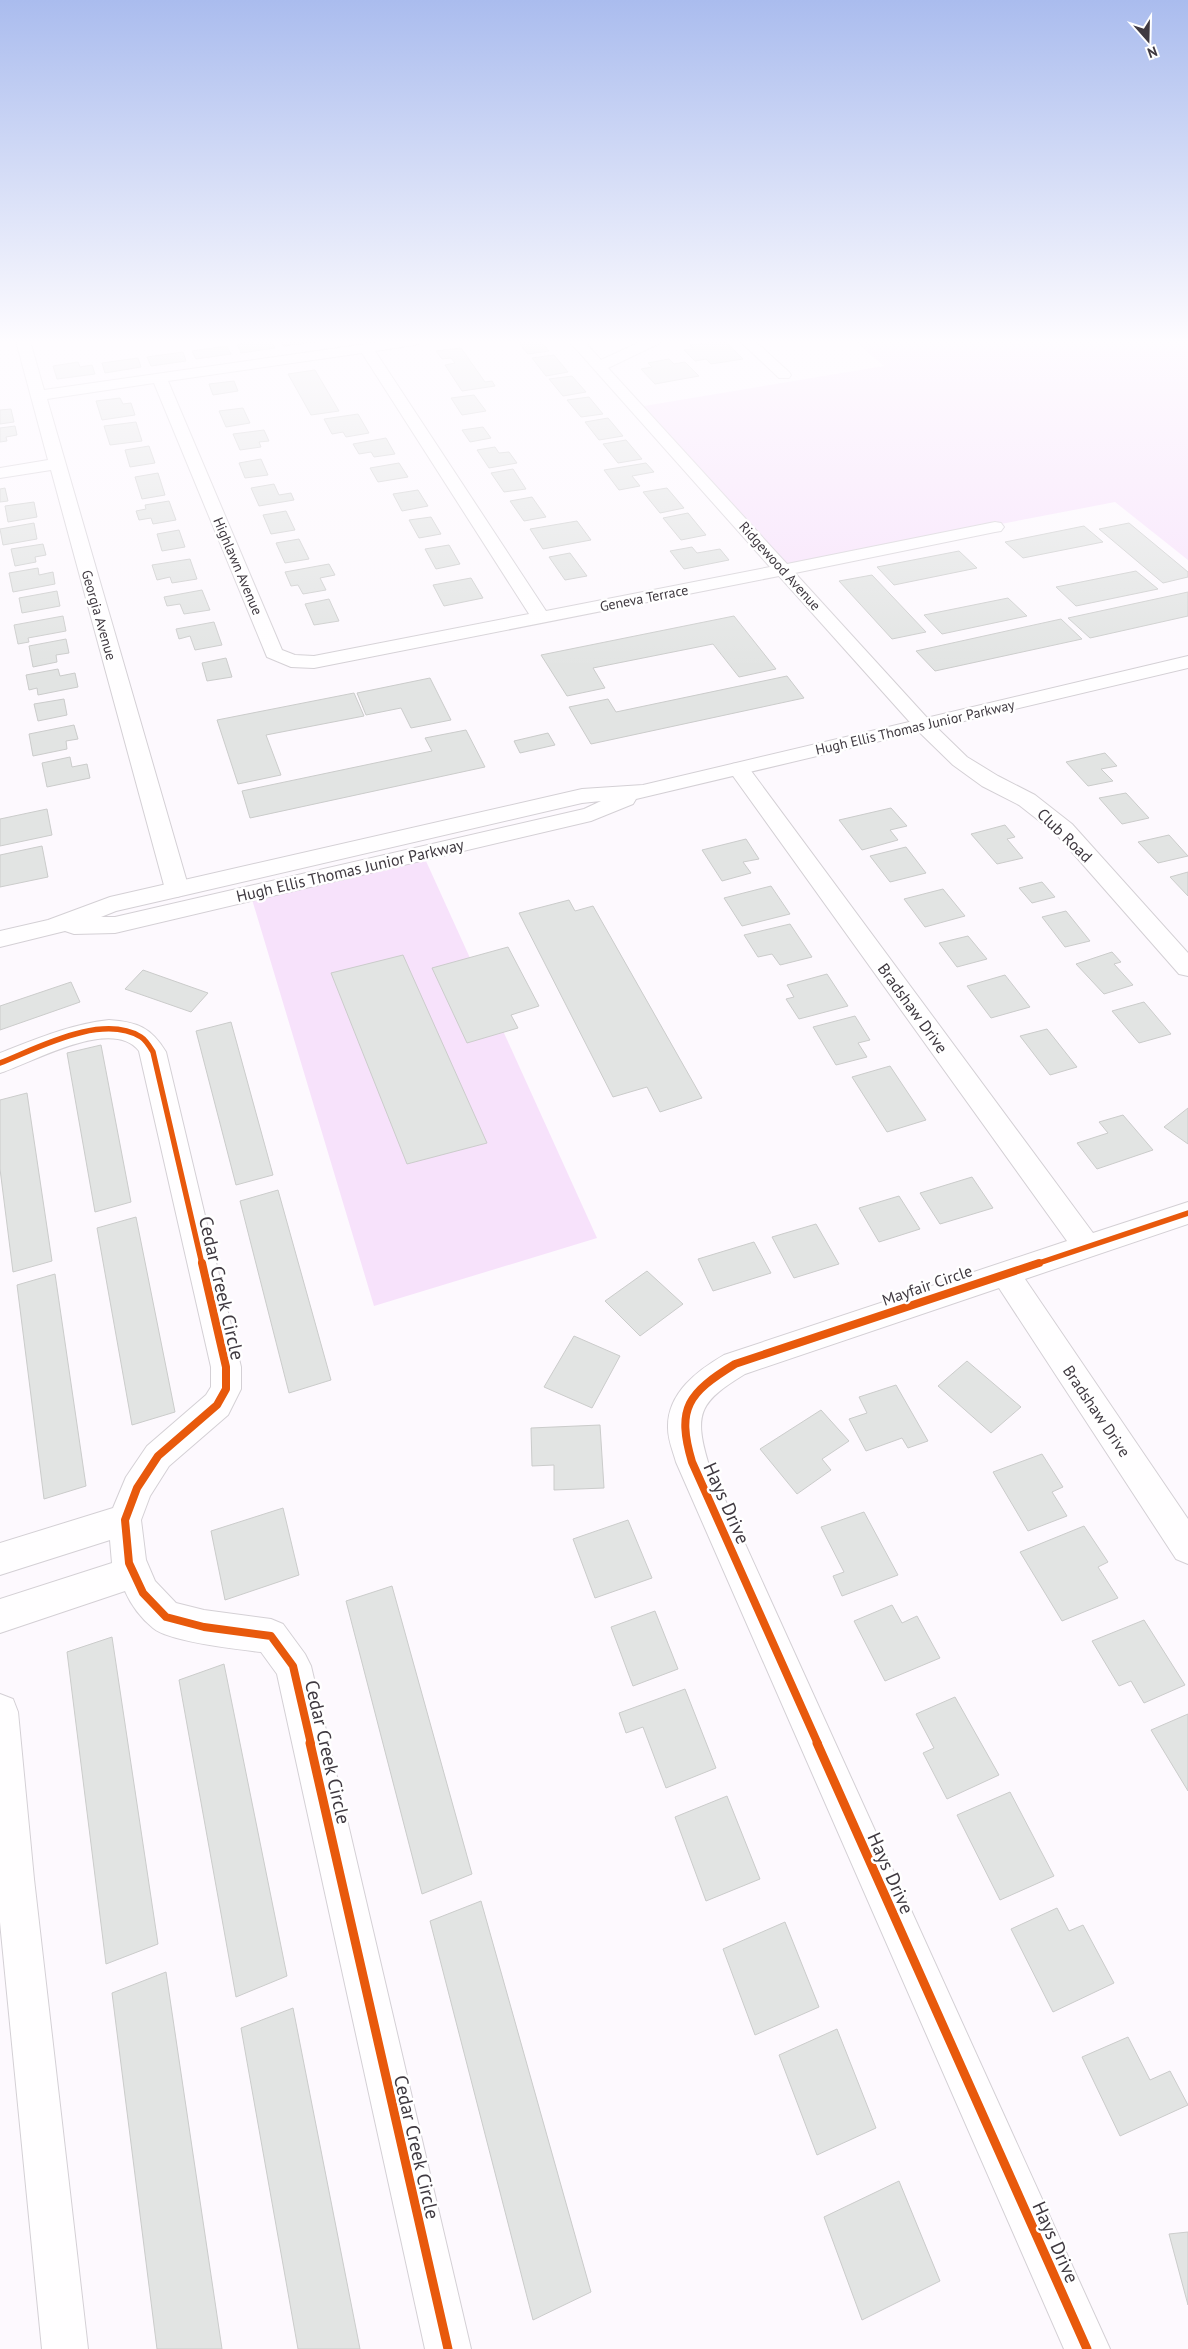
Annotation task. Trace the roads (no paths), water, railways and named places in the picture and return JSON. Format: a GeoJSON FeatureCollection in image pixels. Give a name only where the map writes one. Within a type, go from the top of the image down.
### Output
{"type":"FeatureCollection","features":[{"type":"Feature","properties":{"kind":"street","name":"Georgia Avenue"},"geometry":{"type":"LineString","coordinates":[[52,451],[177,889]]}},
{"type":"Feature","properties":{"kind":"street","name":"Highlawn Avenue"},"geometry":{"type":"LineString","coordinates":[[189,451],[274,653],[291,661]]}},
{"type":"Feature","properties":{"kind":"street"},"geometry":{"type":"LineString","coordinates":[[433,451],[541,618]]}},
{"type":"Feature","properties":{"kind":"street","name":"Ridgewood Avenue"},"geometry":{"type":"LineString","coordinates":[[676,451],[923,725]]}},
{"type":"Feature","properties":{"kind":"street"},"geometry":{"type":"LineString","coordinates":[[0,473],[56,464]]}},
{"type":"Feature","properties":{"kind":"street","name":"Geneva Terrace"},"geometry":{"type":"LineString","coordinates":[[291,661],[314,662],[995,527]]}},
{"type":"Feature","properties":{"kind":"street","name":"Hugh Ellis Thomas Junior Parkway"},"geometry":{"type":"LineString","coordinates":[[53,927],[115,925],[591,814],[643,792],[1188,662]]}},
{"type":"Feature","properties":{"kind":"street","name":"Club Road"},"geometry":{"type":"LineString","coordinates":[[923,725],[960,761],[990,781],[1028,800],[1064,829],[1188,968]]}},
{"type":"Feature","properties":{"kind":"street","name":"Bradshaw Drive"},"geometry":{"type":"LineString","coordinates":[[739,769],[1087,1247]]}},
{"type":"Feature","properties":{"kind":"street","name":"Hugh Ellis Thomas Junior Parkway"},"geometry":{"type":"LineString","coordinates":[[0,940],[53,927],[110,904],[582,796],[643,792]]}},
{"type":"Feature","properties":{"kind":"street","name":"Cedar Creek Circle"},"geometry":{"type":"LineString","coordinates":[[0,1063],[88,1030],[114,1027],[141,1037],[153,1052],[226,1367],[226,1388],[217,1405],[158,1456],[137,1488],[125,1520],[129,1563],[142,1593],[166,1617],[204,1627],[271,1636],[293,1666],[448,2349]]}},
{"type":"Feature","properties":{"kind":"street","name":"Mayfair Circle"},"geometry":{"type":"LineString","coordinates":[[689,1405],[709,1380],[735,1364],[1188,1213]]}},
{"type":"Feature","properties":{"kind":"street","name":"Bradshaw Drive"},"geometry":{"type":"LineString","coordinates":[[1005,1274],[1188,1548]]}},
{"type":"Feature","properties":{"kind":"street","name":"Hays Drive"},"geometry":{"type":"LineString","coordinates":[[689,1405],[684,1424],[692,1462],[1087,2349]]}},
{"type":"Feature","properties":{"kind":"street"},"geometry":{"type":"LineString","coordinates":[[0,1559],[125,1520]]}},
{"type":"Feature","properties":{"kind":"street"},"geometry":{"type":"LineString","coordinates":[[0,1616],[134,1572]]}},
{"type":"Feature","properties":{"kind":"street"},"geometry":{"type":"LineString","coordinates":[[0,1712],[16,1889],[65,2349]]}}]}
